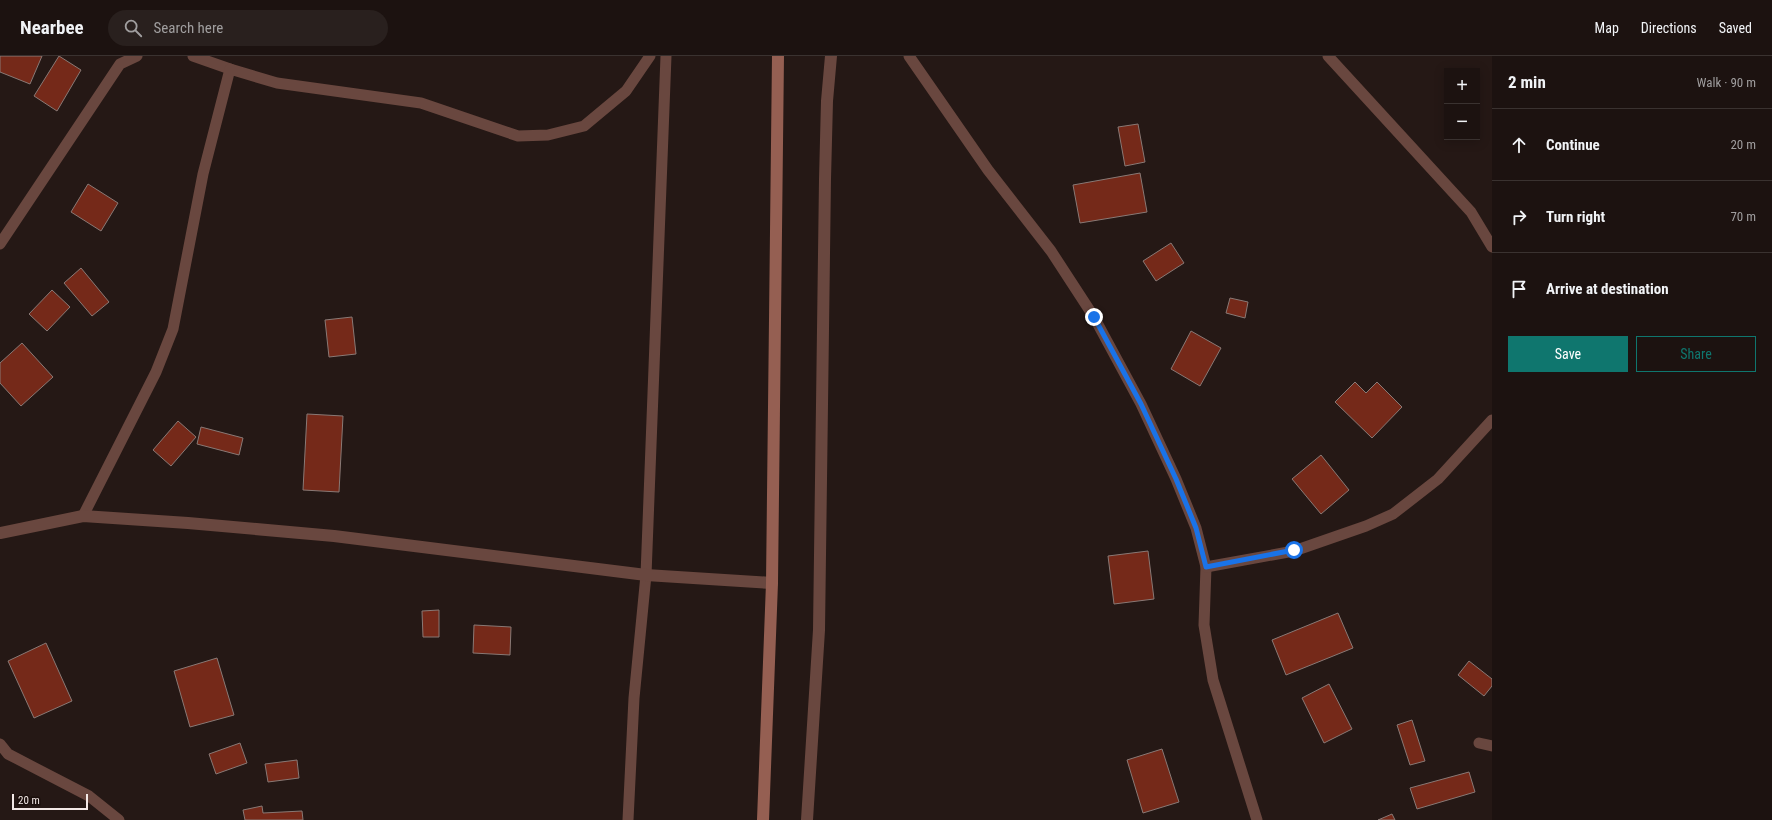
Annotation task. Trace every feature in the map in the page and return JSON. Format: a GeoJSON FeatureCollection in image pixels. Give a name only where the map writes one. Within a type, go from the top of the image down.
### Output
{"type":"FeatureCollection","features":[{"type":"Feature","properties":{"kind":"main road"},"geometry":{"type":"LineString","coordinates":[[763,820],[772,583],[778,56]]}},
{"type":"Feature","properties":{"kind":"street"},"geometry":{"type":"LineString","coordinates":[[807,820],[819,630],[827,101],[831,56]]}},
{"type":"Feature","properties":{"kind":"street"},"geometry":{"type":"LineString","coordinates":[[0,533],[83,516],[188,523],[334,536],[646,575],[772,583]]}},
{"type":"Feature","properties":{"kind":"lane"},"geometry":{"type":"LineString","coordinates":[[0,244],[120,64],[137,56]]}},
{"type":"Feature","properties":{"kind":"lane"},"geometry":{"type":"LineString","coordinates":[[193,56],[230,70],[277,83],[421,103],[518,136],[548,136],[584,126],[626,91],[650,56]]}},
{"type":"Feature","properties":{"kind":"lane"},"geometry":{"type":"LineString","coordinates":[[628,820],[634,698],[646,575],[666,56]]}},
{"type":"Feature","properties":{"kind":"lane"},"geometry":{"type":"LineString","coordinates":[[909,56],[988,170],[1051,251],[1094,317],[1141,404],[1176,479],[1196,528],[1206,567],[1204,625],[1213,680],[1257,820]]}},
{"type":"Feature","properties":{"kind":"lane"},"geometry":{"type":"LineString","coordinates":[[1328,56],[1471,212],[1492,247]]}},
{"type":"Feature","properties":{"kind":"lane"},"geometry":{"type":"LineString","coordinates":[[83,516],[156,372],[173,329],[203,174],[230,70]]}},
{"type":"Feature","properties":{"kind":"lane"},"geometry":{"type":"LineString","coordinates":[[1206,567],[1294,550],[1366,526],[1393,514],[1438,480],[1492,420]]}},
{"type":"Feature","properties":{"kind":"lane"},"geometry":{"type":"LineString","coordinates":[[1479,743],[1492,746]]}},
{"type":"Feature","properties":{"kind":"lane"},"geometry":{"type":"LineString","coordinates":[[0,744],[8,754],[89,796],[120,820]]}},
{"type":"Feature","properties":{"kind":"building"},"geometry":{"type":"Polygon","coordinates":[[[0,56],[42,56],[30,84],[0,72],[0,56]]]}},
{"type":"Feature","properties":{"kind":"building"},"geometry":{"type":"Polygon","coordinates":[[[59,56],[81,70],[57,111],[34,96],[59,56]]]}},
{"type":"Feature","properties":{"kind":"building"},"geometry":{"type":"Polygon","coordinates":[[[1138,124],[1145,162],[1125,166],[1118,127],[1138,124]]]}},
{"type":"Feature","properties":{"kind":"building"},"geometry":{"type":"Polygon","coordinates":[[[1140,173],[1147,212],[1080,223],[1073,185],[1140,173]]]}},
{"type":"Feature","properties":{"kind":"building"},"geometry":{"type":"Polygon","coordinates":[[[88,184],[118,203],[101,231],[71,212],[88,184]]]}},
{"type":"Feature","properties":{"kind":"building"},"geometry":{"type":"Polygon","coordinates":[[[1171,243],[1184,263],[1156,281],[1143,261],[1171,243]]]}},
{"type":"Feature","properties":{"kind":"building"},"geometry":{"type":"Polygon","coordinates":[[[81,268],[109,302],[92,316],[64,283],[81,268]]]}},
{"type":"Feature","properties":{"kind":"building"},"geometry":{"type":"Polygon","coordinates":[[[52,290],[70,307],[47,331],[29,314],[52,290]]]}},
{"type":"Feature","properties":{"kind":"building"},"geometry":{"type":"Polygon","coordinates":[[[1230,298],[1248,302],[1245,318],[1226,313],[1230,298]]]}},
{"type":"Feature","properties":{"kind":"building"},"geometry":{"type":"Polygon","coordinates":[[[352,317],[356,354],[329,357],[325,320],[352,317]]]}},
{"type":"Feature","properties":{"kind":"building"},"geometry":{"type":"Polygon","coordinates":[[[1191,331],[1221,348],[1200,386],[1171,369],[1191,331]]]}},
{"type":"Feature","properties":{"kind":"building"},"geometry":{"type":"Polygon","coordinates":[[[22,343],[53,377],[21,406],[0,383],[0,363],[22,343]]]}},
{"type":"Feature","properties":{"kind":"building"},"geometry":{"type":"Polygon","coordinates":[[[1355,382],[1366,393],[1377,382],[1402,407],[1372,438],[1335,402],[1355,382]]]}},
{"type":"Feature","properties":{"kind":"building"},"geometry":{"type":"Polygon","coordinates":[[[307,414],[343,416],[339,492],[303,490],[307,414]]]}},
{"type":"Feature","properties":{"kind":"building"},"geometry":{"type":"Polygon","coordinates":[[[178,421],[196,437],[171,466],[153,450],[178,421]]]}},
{"type":"Feature","properties":{"kind":"building"},"geometry":{"type":"Polygon","coordinates":[[[201,427],[243,438],[239,455],[197,444],[201,427]]]}},
{"type":"Feature","properties":{"kind":"building"},"geometry":{"type":"Polygon","coordinates":[[[1321,455],[1349,490],[1321,514],[1292,479],[1321,455]]]}},
{"type":"Feature","properties":{"kind":"building"},"geometry":{"type":"Polygon","coordinates":[[[1148,551],[1154,599],[1114,604],[1108,556],[1148,551]]]}},
{"type":"Feature","properties":{"kind":"building"},"geometry":{"type":"Polygon","coordinates":[[[439,610],[439,637],[423,637],[422,611],[439,610]]]}},
{"type":"Feature","properties":{"kind":"building"},"geometry":{"type":"Polygon","coordinates":[[[1338,613],[1353,648],[1286,675],[1272,640],[1338,613]]]}},
{"type":"Feature","properties":{"kind":"building"},"geometry":{"type":"Polygon","coordinates":[[[474,625],[511,627],[510,655],[473,653],[474,625]]]}},
{"type":"Feature","properties":{"kind":"building"},"geometry":{"type":"Polygon","coordinates":[[[46,643],[72,701],[34,718],[8,661],[46,643]]]}},
{"type":"Feature","properties":{"kind":"building"},"geometry":{"type":"Polygon","coordinates":[[[217,658],[234,715],[190,727],[174,671],[217,658]]]}},
{"type":"Feature","properties":{"kind":"building"},"geometry":{"type":"Polygon","coordinates":[[[1469,661],[1492,679],[1492,686],[1484,696],[1458,675],[1469,661]]]}},
{"type":"Feature","properties":{"kind":"building"},"geometry":{"type":"Polygon","coordinates":[[[1329,684],[1352,729],[1324,743],[1302,698],[1329,684]]]}},
{"type":"Feature","properties":{"kind":"building"},"geometry":{"type":"Polygon","coordinates":[[[1412,720],[1425,761],[1410,765],[1397,725],[1412,720]]]}},
{"type":"Feature","properties":{"kind":"building"},"geometry":{"type":"Polygon","coordinates":[[[240,743],[247,763],[216,774],[209,754],[240,743]]]}},
{"type":"Feature","properties":{"kind":"building"},"geometry":{"type":"Polygon","coordinates":[[[1162,749],[1179,802],[1143,813],[1127,760],[1162,749]]]}},
{"type":"Feature","properties":{"kind":"building"},"geometry":{"type":"Polygon","coordinates":[[[297,760],[299,778],[268,782],[265,764],[297,760]]]}},
{"type":"Feature","properties":{"kind":"building"},"geometry":{"type":"Polygon","coordinates":[[[1469,772],[1475,792],[1417,809],[1410,788],[1469,772]]]}},
{"type":"Feature","properties":{"kind":"building"},"geometry":{"type":"Polygon","coordinates":[[[262,806],[263,813],[302,811],[303,820],[245,820],[243,810],[262,806]]]}},
{"type":"Feature","properties":{"kind":"building"},"geometry":{"type":"Polygon","coordinates":[[[1392,814],[1395,820],[1378,820],[1392,814]]]}},
{"type":"Feature","properties":{"kind":"route"},"geometry":{"type":"LineString","coordinates":[[1094,317],[1141,404],[1176,479],[1196,528],[1206,567],[1294,550]]}}]}
